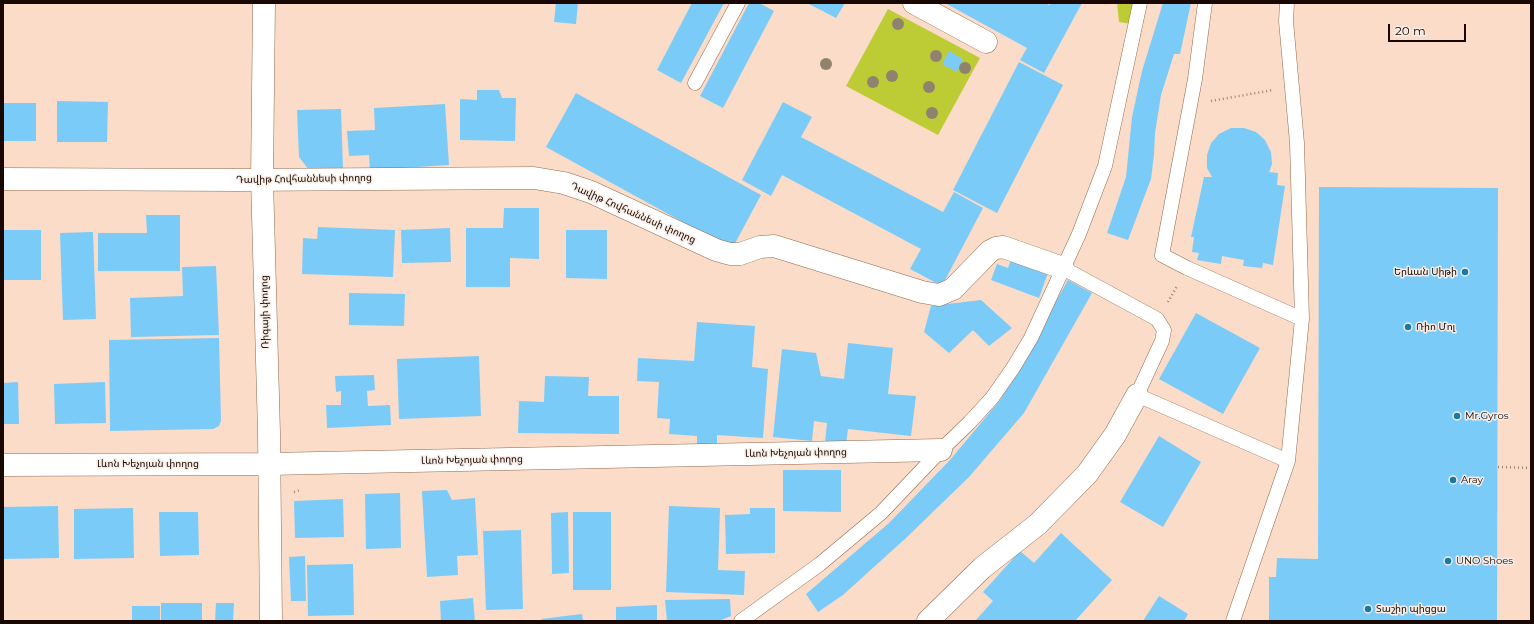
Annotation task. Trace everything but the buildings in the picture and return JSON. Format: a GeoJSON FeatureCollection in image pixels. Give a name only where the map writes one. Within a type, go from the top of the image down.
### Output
{"type":"FeatureCollection","features":[{"type":"Feature","properties":{"kind":"street","name":"Ռիգայի փողոց"},"geometry":{"type":"LineString","coordinates":[[264,3],[262,179],[271,621]]}},
{"type":"Feature","properties":{"kind":"street"},"geometry":{"type":"LineString","coordinates":[[914,3],[986,42]]}},
{"type":"Feature","properties":{"kind":"street","name":"Դավիթ Հովհաննեսի փողոց"},"geometry":{"type":"LineString","coordinates":[[3,179],[534,178],[564,183],[591,192],[716,250],[730,254],[740,254],[760,247],[774,246],[922,292],[939,295],[953,289],[990,251],[996,248],[1003,247],[1063,268]]}},
{"type":"Feature","properties":{"kind":"street"},"geometry":{"type":"LineString","coordinates":[[928,621],[982,568],[1038,524],[1087,474],[1115,435],[1137,395]]}},
{"type":"Feature","properties":{"kind":"street","name":"Լևոն Խեչոյան փողոց"},"geometry":{"type":"LineString","coordinates":[[3,464],[269,464],[941,450]]}},
{"type":"Feature","properties":{"kind":"lane"},"geometry":{"type":"LineString","coordinates":[[695,83],[738,3]]}},
{"type":"Feature","properties":{"kind":"lane"},"geometry":{"type":"LineString","coordinates":[[741,621],[820,564],[881,513],[941,450],[970,423],[992,398],[1013,368],[1032,338],[1079,234],[1105,166],[1140,3]]}},
{"type":"Feature","properties":{"kind":"lane"},"geometry":{"type":"LineString","coordinates":[[1206,3],[1190,104],[1162,255],[1187,268],[1302,319]]}},
{"type":"Feature","properties":{"kind":"lane"},"geometry":{"type":"LineString","coordinates":[[1233,621],[1288,461],[1302,319],[1297,143],[1286,21],[1287,3]]}},
{"type":"Feature","properties":{"kind":"lane"},"geometry":{"type":"LineString","coordinates":[[1063,268],[1157,319],[1164,330],[1162,341],[1137,395],[1288,461]]}},
{"type":"Feature","properties":{"kind":"path"},"geometry":{"type":"LineString","coordinates":[[1190,104],[1291,87]]}},
{"type":"Feature","properties":{"kind":"path"},"geometry":{"type":"LineString","coordinates":[[1168,302],[1176,289]]}},
{"type":"Feature","properties":{"kind":"path"},"geometry":{"type":"LineString","coordinates":[[1498,467],[1531,468]]}},
{"type":"Feature","properties":{"kind":"green space"},"geometry":{"type":"Polygon","coordinates":[[[1117,3],[1134,3],[1131,24],[1119,22],[1117,3]]]}},
{"type":"Feature","properties":{"kind":"green space"},"geometry":{"type":"Polygon","coordinates":[[[888,9],[980,58],[938,135],[846,86],[888,9]]]}},
{"type":"Feature","properties":{"kind":"place","name":"Երևան Սիթի"},"geometry":{"type":"Point","coordinates":[1465,272]}},
{"type":"Feature","properties":{"kind":"place","name":"Ռիո Մոլ"},"geometry":{"type":"Point","coordinates":[1408,327]}},
{"type":"Feature","properties":{"kind":"place","name":"Mr.Gyros"},"geometry":{"type":"Point","coordinates":[1457,416]}},
{"type":"Feature","properties":{"kind":"place","name":"Aray"},"geometry":{"type":"Point","coordinates":[1453,480]}},
{"type":"Feature","properties":{"kind":"place","name":"UNO Shoes"},"geometry":{"type":"Point","coordinates":[1448,561]}},
{"type":"Feature","properties":{"kind":"place","name":"Տաշիր պիցցա"},"geometry":{"type":"Point","coordinates":[1368,609]}}]}
